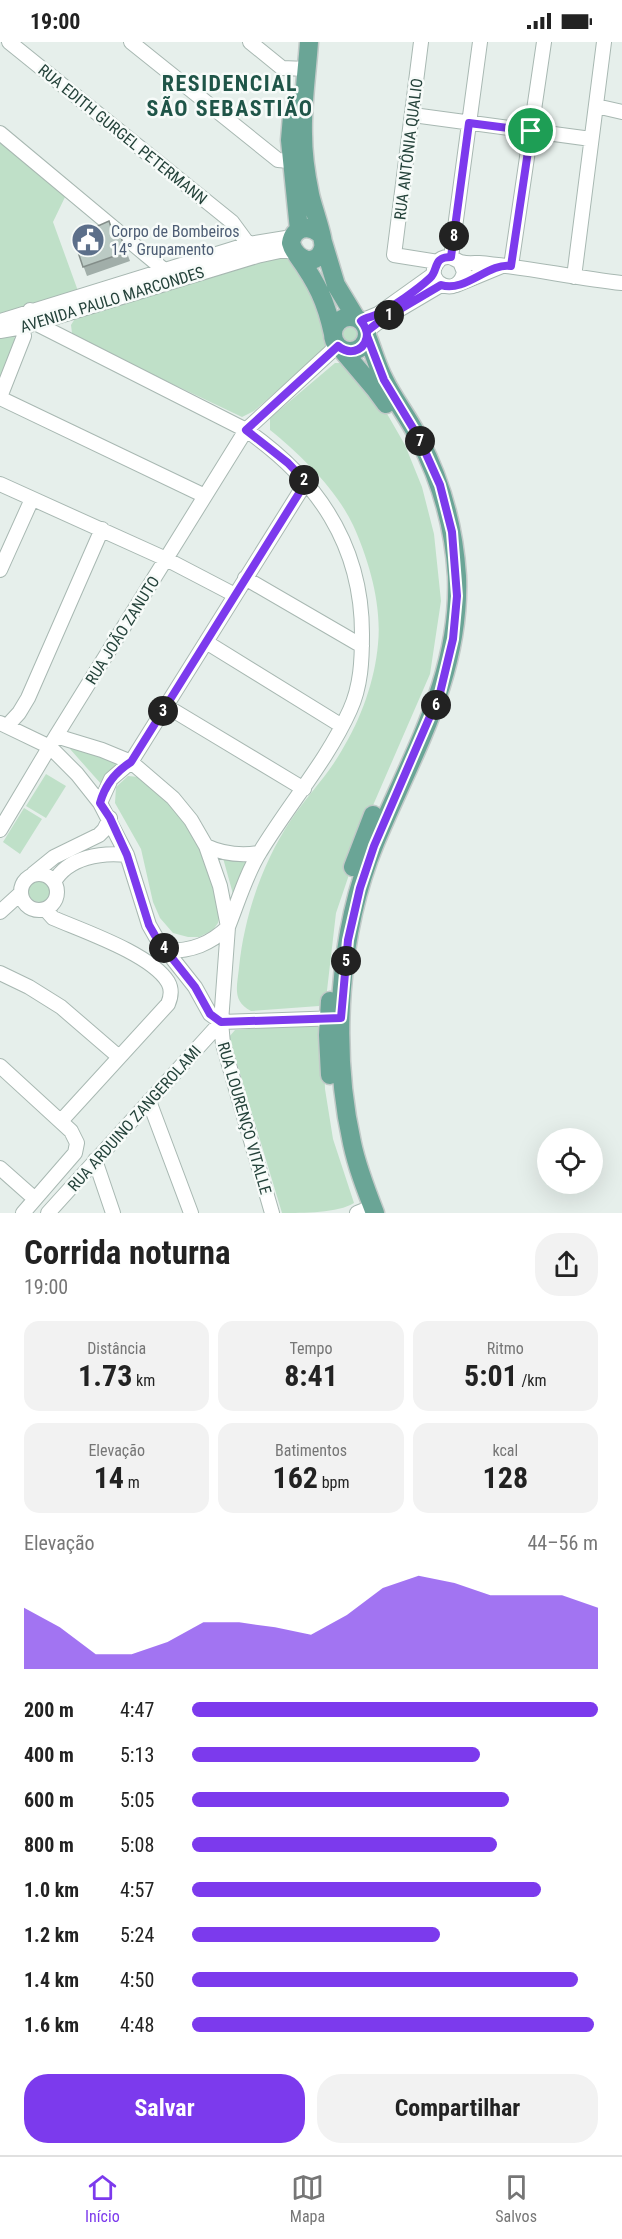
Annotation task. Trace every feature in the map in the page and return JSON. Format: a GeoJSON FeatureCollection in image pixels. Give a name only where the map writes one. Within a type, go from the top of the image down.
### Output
{"type":"FeatureCollection","features":[{"type":"Feature","properties":{"kind":"main road"},"geometry":{"type":"LineString","coordinates":[[297,42],[302,70]]}},
{"type":"Feature","properties":{"kind":"main road"},"geometry":{"type":"LineString","coordinates":[[309,42],[290,140],[310,195],[336,285],[363,327],[384,380],[419,438],[440,485],[452,532],[457,596],[453,639],[440,693],[374,846],[360,888],[348,940],[335,1018]]}},
{"type":"Feature","properties":{"kind":"main road"},"geometry":{"type":"LineString","coordinates":[[295,243],[310,228],[321,238],[321,253],[312,259],[301,258],[295,243],[299,162]]}},
{"type":"Feature","properties":{"kind":"main road"},"geometry":{"type":"LineString","coordinates":[[295,243],[316,283],[338,343],[375,388],[411,444],[440,534],[444,596],[440,637],[428,689],[362,841],[348,885],[336,938],[335,1018],[340,1035],[346,1112],[365,1211]]}},
{"type":"Feature","properties":{"kind":"main road"},"geometry":{"type":"LineString","coordinates":[[350,317],[363,327],[363,346],[358,350],[348,351],[338,343],[334,329],[340,320],[350,317]]}},
{"type":"Feature","properties":{"kind":"street","name":"RUA EDITH GURGEL PETERMANN"},"geometry":{"type":"LineString","coordinates":[[9,42],[232,222],[257,256]]}},
{"type":"Feature","properties":{"kind":"street"},"geometry":{"type":"LineString","coordinates":[[131,42],[278,160],[299,162]]}},
{"type":"Feature","properties":{"kind":"street"},"geometry":{"type":"LineString","coordinates":[[250,42],[282,68],[302,70]]}},
{"type":"Feature","properties":{"kind":"street","name":"RUA ANTÔNIA QUALIO"},"geometry":{"type":"LineString","coordinates":[[421,42],[394,255],[445,268]]}},
{"type":"Feature","properties":{"kind":"street"},"geometry":{"type":"LineString","coordinates":[[480,42],[445,268],[446,287],[508,266]]}},
{"type":"Feature","properties":{"kind":"street"},"geometry":{"type":"LineString","coordinates":[[508,266],[544,42]]}},
{"type":"Feature","properties":{"kind":"street"},"geometry":{"type":"LineString","coordinates":[[574,278],[604,42]]}},
{"type":"Feature","properties":{"kind":"street"},"geometry":{"type":"LineString","coordinates":[[596,106],[622,112]]}},
{"type":"Feature","properties":{"kind":"street"},"geometry":{"type":"LineString","coordinates":[[413,115],[591,139]]}},
{"type":"Feature","properties":{"kind":"street"},"geometry":{"type":"LineString","coordinates":[[0,133],[166,275]]}},
{"type":"Feature","properties":{"kind":"street","name":"AVENIDA PAULO MARCONDES"},"geometry":{"type":"LineString","coordinates":[[0,321],[74,311],[249,244],[295,243]]}},
{"type":"Feature","properties":{"kind":"street","name":"AVENIDA PAULO MARCONDES"},"geometry":{"type":"LineString","coordinates":[[0,331],[27,318],[166,275],[280,251],[295,243]]}},
{"type":"Feature","properties":{"kind":"street"},"geometry":{"type":"LineString","coordinates":[[363,327],[445,268],[508,266],[574,278],[622,283]]}},
{"type":"Feature","properties":{"kind":"street"},"geometry":{"type":"LineString","coordinates":[[445,268],[464,272],[460,282],[456,285]]}},
{"type":"Feature","properties":{"kind":"street"},"geometry":{"type":"LineString","coordinates":[[74,311],[68,318],[66,331],[76,344]]}},
{"type":"Feature","properties":{"kind":"street"},"geometry":{"type":"LineString","coordinates":[[167,951],[201,946],[220,935],[228,927],[259,853],[304,789],[342,726],[358,687],[362,646],[362,610],[357,575],[328,510],[282,457],[246,430],[27,318],[24,336],[0,398],[205,495]]}},
{"type":"Feature","properties":{"kind":"street","name":"RUA JOÃO ZANUTO"},"geometry":{"type":"LineString","coordinates":[[0,830],[5,812],[53,742],[246,430],[338,343]]}},
{"type":"Feature","properties":{"kind":"street"},"geometry":{"type":"LineString","coordinates":[[100,803],[111,779],[131,762],[306,482]]}},
{"type":"Feature","properties":{"kind":"street"},"geometry":{"type":"LineString","coordinates":[[0,484],[166,559],[235,595]]}},
{"type":"Feature","properties":{"kind":"street"},"geometry":{"type":"LineString","coordinates":[[0,570],[32,499]]}},
{"type":"Feature","properties":{"kind":"street"},"geometry":{"type":"LineString","coordinates":[[3,724],[20,713],[28,698],[102,529]]}},
{"type":"Feature","properties":{"kind":"street"},"geometry":{"type":"LineString","coordinates":[[245,578],[362,646]]}},
{"type":"Feature","properties":{"kind":"street"},"geometry":{"type":"LineString","coordinates":[[206,642],[342,726]]}},
{"type":"Feature","properties":{"kind":"street"},"geometry":{"type":"LineString","coordinates":[[166,706],[304,789]]}},
{"type":"Feature","properties":{"kind":"street"},"geometry":{"type":"LineString","coordinates":[[3,724],[53,742],[102,750],[131,762],[173,798],[191,820],[206,846],[220,886],[228,927]]}},
{"type":"Feature","properties":{"kind":"street"},"geometry":{"type":"LineString","coordinates":[[53,742],[110,818],[127,855],[149,925],[195,987],[210,1014],[221,1022],[335,1018]]}},
{"type":"Feature","properties":{"kind":"street"},"geometry":{"type":"LineString","coordinates":[[0,912],[21,893],[25,880],[54,857],[104,831],[110,818]]}},
{"type":"Feature","properties":{"kind":"street"},"geometry":{"type":"LineString","coordinates":[[77,844],[83,860]]}},
{"type":"Feature","properties":{"kind":"street"},"geometry":{"type":"LineString","coordinates":[[206,846],[226,853],[248,855],[259,853]]}},
{"type":"Feature","properties":{"kind":"street"},"geometry":{"type":"LineString","coordinates":[[54,882],[65,869],[83,860],[104,854],[127,855]]}},
{"type":"Feature","properties":{"kind":"street"},"geometry":{"type":"LineString","coordinates":[[21,893],[24,902],[31,909],[45,909],[56,900],[57,891],[54,882],[42,874],[33,874]]}},
{"type":"Feature","properties":{"kind":"street"},"geometry":{"type":"LineString","coordinates":[[45,909],[53,918],[140,958],[159,972],[169,983],[171,994],[168,1004],[61,1121]]}},
{"type":"Feature","properties":{"kind":"street","name":"RUA LOURENÇO VITALLE"},"geometry":{"type":"LineString","coordinates":[[228,927],[221,1022],[223,1044],[272,1213]]}},
{"type":"Feature","properties":{"kind":"street"},"geometry":{"type":"LineString","coordinates":[[0,973],[29,987],[61,1007],[119,1058]]}},
{"type":"Feature","properties":{"kind":"street","name":"RUA ARDUINO ZANGEROLAMI"},"geometry":{"type":"LineString","coordinates":[[48,1213],[221,1022]]}},
{"type":"Feature","properties":{"kind":"street"},"geometry":{"type":"LineString","coordinates":[[0,1066],[61,1121],[73,1133],[77,1143],[73,1156],[23,1213]]}},
{"type":"Feature","properties":{"kind":"street"},"geometry":{"type":"LineString","coordinates":[[149,1101],[191,1213]]}},
{"type":"Feature","properties":{"kind":"street"},"geometry":{"type":"LineString","coordinates":[[95,1160],[113,1213]]}},
{"type":"Feature","properties":{"kind":"street"},"geometry":{"type":"LineString","coordinates":[[0,1168],[35,1199]]}},
{"type":"Feature","properties":{"kind":"green space"},"geometry":{"type":"Polygon","coordinates":[[[0,141],[66,195],[53,222],[78,291],[0,314],[0,141]]]}},
{"type":"Feature","properties":{"kind":"green space"},"geometry":{"type":"Polygon","coordinates":[[[282,256],[295,259],[330,333],[328,346],[254,411],[242,417],[80,340],[72,333],[71,325],[76,317],[282,256]]]}},
{"type":"Feature","properties":{"kind":"green space"},"geometry":{"type":"Polygon","coordinates":[[[351,323],[359,326],[362,334],[359,342],[351,345],[343,342],[340,334],[343,326],[351,323]]]}},
{"type":"Feature","properties":{"kind":"green space"},"geometry":{"type":"Polygon","coordinates":[[[13,335],[16,340],[0,378],[0,337],[13,335]]]}},
{"type":"Feature","properties":{"kind":"green space"},"geometry":{"type":"Polygon","coordinates":[[[335,363],[343,363],[382,405],[405,445],[422,487],[434,534],[441,601],[430,674],[371,810],[336,913],[326,999],[319,1006],[251,1011],[238,998],[237,987],[241,949],[256,891],[271,854],[281,837],[349,738],[366,699],[374,671],[378,644],[378,614],[373,583],[353,525],[337,498],[317,473],[270,430],[270,418],[335,363]]]}},
{"type":"Feature","properties":{"kind":"green space"},"geometry":{"type":"Polygon","coordinates":[[[71,745],[124,762],[102,785],[70,749],[71,745]]]}},
{"type":"Feature","properties":{"kind":"green space"},"geometry":{"type":"Polygon","coordinates":[[[46,774],[66,786],[46,818],[26,806],[46,774]]]}},
{"type":"Feature","properties":{"kind":"green space"},"geometry":{"type":"Polygon","coordinates":[[[128,776],[139,777],[155,787],[202,843],[221,909],[218,923],[213,930],[199,937],[173,933],[160,918],[153,902],[141,849],[115,803],[116,787],[128,776]]]}},
{"type":"Feature","properties":{"kind":"green space"},"geometry":{"type":"Polygon","coordinates":[[[24,808],[42,819],[20,854],[3,842],[24,808]]]}},
{"type":"Feature","properties":{"kind":"green space"},"geometry":{"type":"Polygon","coordinates":[[[223,858],[251,858],[234,897],[233,894],[223,858]]]}},
{"type":"Feature","properties":{"kind":"green space"},"geometry":{"type":"Polygon","coordinates":[[[40,876],[49,880],[53,889],[49,898],[40,902],[31,898],[27,889],[31,880],[40,876]]]}},
{"type":"Feature","properties":{"kind":"green space"},"geometry":{"type":"Polygon","coordinates":[[[323,1024],[325,1089],[333,1139],[354,1203],[330,1211],[282,1213],[229,1037],[235,1030],[323,1024]]]}},
{"type":"Feature","properties":{"kind":"building"},"geometry":{"type":"Polygon","coordinates":[[[109,221],[115,239],[121,237],[126,252],[83,267],[73,237],[109,221]]]}},
{"type":"Feature","properties":{"kind":"place","name":"Corpo de Bombeiros 14° Grupamento"},"geometry":{"type":"Point","coordinates":[88,240]}},
{"type":"Feature","properties":{"kind":"district","name":"RESIDENCIAL SÃO SEBASTIÃO"},"geometry":{"type":"Point","coordinates":[230,96]}},
{"type":"Feature","properties":{"kind":"route"},"geometry":{"type":"LineString","coordinates":[[531,131],[469,123],[451,257],[441,259],[436,264],[434,274],[426,282],[378,314],[361,321],[366,327],[367,331],[367,336],[384,380],[419,438],[440,485],[452,532],[457,596],[453,639],[440,693],[374,846],[360,888],[348,940],[341,1018],[221,1022],[210,1014],[195,987],[157,939],[149,925],[127,855],[110,818],[100,803],[111,779],[131,762],[306,482],[268,445],[246,430],[338,346],[342,350],[358,350],[366,342],[367,331],[441,285],[452,286],[504,265],[511,266],[531,131]]}}]}
